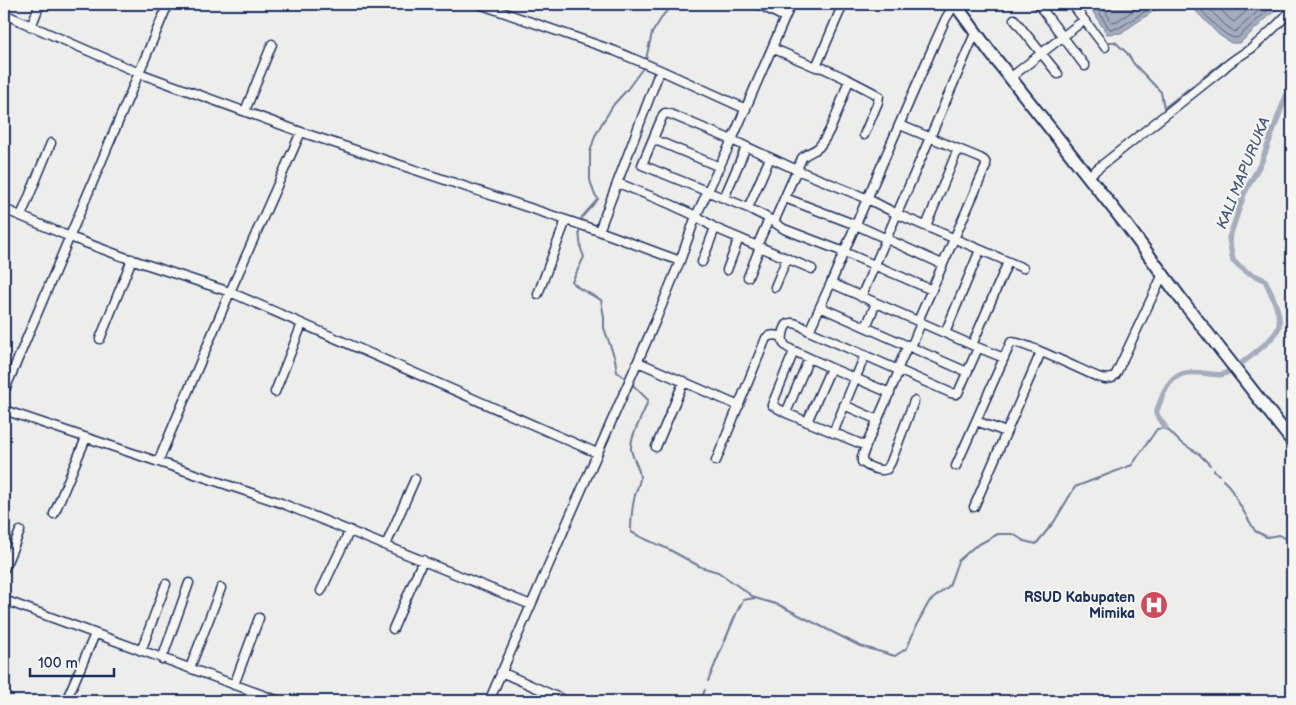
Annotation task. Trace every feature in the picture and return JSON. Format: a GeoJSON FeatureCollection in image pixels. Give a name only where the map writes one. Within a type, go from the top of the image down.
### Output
{"type":"FeatureCollection","features":[{"type":"Feature","properties":{"kind":"highway"},"geometry":{"type":"LineString","coordinates":[[955,4],[1164,274],[1207,328],[1262,391],[1292,434]]}},
{"type":"Feature","properties":{"kind":"highway"},"geometry":{"type":"LineString","coordinates":[[961,4],[1066,137],[1292,441]]}},
{"type":"Feature","properties":{"kind":"street"},"geometry":{"type":"LineString","coordinates":[[31,27],[40,4]]}},
{"type":"Feature","properties":{"kind":"street"},"geometry":{"type":"LineString","coordinates":[[4,392],[168,4]]}},
{"type":"Feature","properties":{"kind":"street"},"geometry":{"type":"LineString","coordinates":[[479,4],[615,51],[746,109]]}},
{"type":"Feature","properties":{"kind":"street"},"geometry":{"type":"LineString","coordinates":[[758,4],[784,17]]}},
{"type":"Feature","properties":{"kind":"street"},"geometry":{"type":"LineString","coordinates":[[489,701],[638,362],[680,261],[696,216],[746,109],[791,4]]}},
{"type":"Feature","properties":{"kind":"street"},"geometry":{"type":"LineString","coordinates":[[816,67],[841,4]]}},
{"type":"Feature","properties":{"kind":"street"},"geometry":{"type":"LineString","coordinates":[[810,331],[936,40],[955,4]]}},
{"type":"Feature","properties":{"kind":"street"},"geometry":{"type":"LineString","coordinates":[[1038,4],[1085,66]]}},
{"type":"Feature","properties":{"kind":"street"},"geometry":{"type":"LineString","coordinates":[[1072,4],[1105,47]]}},
{"type":"Feature","properties":{"kind":"street"},"geometry":{"type":"LineString","coordinates":[[1092,173],[1215,76],[1231,61],[1250,49],[1292,9]]}},
{"type":"Feature","properties":{"kind":"street"},"geometry":{"type":"LineString","coordinates":[[4,14],[139,73],[301,132],[599,231],[680,261]]}},
{"type":"Feature","properties":{"kind":"street"},"geometry":{"type":"LineString","coordinates":[[1014,19],[1058,74]]}},
{"type":"Feature","properties":{"kind":"street"},"geometry":{"type":"LineString","coordinates":[[1015,74],[1084,20]]}},
{"type":"Feature","properties":{"kind":"street"},"geometry":{"type":"LineString","coordinates":[[861,297],[976,33]]}},
{"type":"Feature","properties":{"kind":"street"},"geometry":{"type":"LineString","coordinates":[[245,111],[272,44]]}},
{"type":"Feature","properties":{"kind":"street"},"geometry":{"type":"LineString","coordinates":[[772,48],[816,67],[823,68],[879,96],[864,135]]}},
{"type":"Feature","properties":{"kind":"street"},"geometry":{"type":"LineString","coordinates":[[599,231],[660,70]]}},
{"type":"Feature","properties":{"kind":"street"},"geometry":{"type":"LineString","coordinates":[[748,277],[758,246],[785,198],[802,158],[806,153],[817,148],[827,134],[849,80]]}},
{"type":"Feature","properties":{"kind":"street"},"geometry":{"type":"LineString","coordinates":[[642,165],[663,115],[667,113],[746,146],[797,170],[868,198],[897,214],[1023,268]]}},
{"type":"Feature","properties":{"kind":"street"},"geometry":{"type":"LineString","coordinates":[[900,124],[986,163],[942,264],[910,346],[862,455],[862,462],[883,471],[887,470],[892,462],[914,401]]}},
{"type":"Feature","properties":{"kind":"street"},"geometry":{"type":"LineString","coordinates":[[158,462],[230,292],[301,132]]}},
{"type":"Feature","properties":{"kind":"street"},"geometry":{"type":"LineString","coordinates":[[653,139],[720,167]]}},
{"type":"Feature","properties":{"kind":"street"},"geometry":{"type":"LineString","coordinates":[[21,216],[50,143]]}},
{"type":"Feature","properties":{"kind":"street"},"geometry":{"type":"LineString","coordinates":[[724,198],[746,146]]}},
{"type":"Feature","properties":{"kind":"street"},"geometry":{"type":"LineString","coordinates":[[926,226],[958,149]]}},
{"type":"Feature","properties":{"kind":"street"},"geometry":{"type":"LineString","coordinates":[[626,158],[748,208],[772,220],[784,229],[844,252],[932,290]]}},
{"type":"Feature","properties":{"kind":"street"},"geometry":{"type":"LineString","coordinates":[[748,208],[770,158]]}},
{"type":"Feature","properties":{"kind":"street"},"geometry":{"type":"LineString","coordinates":[[618,183],[659,199],[696,216],[716,228],[812,269]]}},
{"type":"Feature","properties":{"kind":"street"},"geometry":{"type":"LineString","coordinates":[[785,198],[856,226],[942,264]]}},
{"type":"Feature","properties":{"kind":"street"},"geometry":{"type":"LineString","coordinates":[[4,209],[70,237],[230,292],[597,453]]}},
{"type":"Feature","properties":{"kind":"street"},"geometry":{"type":"LineString","coordinates":[[538,294],[566,220]]}},
{"type":"Feature","properties":{"kind":"street"},"geometry":{"type":"LineString","coordinates":[[702,262],[716,228]]}},
{"type":"Feature","properties":{"kind":"street"},"geometry":{"type":"LineString","coordinates":[[726,270],[739,238]]}},
{"type":"Feature","properties":{"kind":"street"},"geometry":{"type":"LineString","coordinates":[[944,333],[980,250]]}},
{"type":"Feature","properties":{"kind":"street"},"geometry":{"type":"LineString","coordinates":[[775,287],[787,258]]}},
{"type":"Feature","properties":{"kind":"street"},"geometry":{"type":"LineString","coordinates":[[100,339],[132,259]]}},
{"type":"Feature","properties":{"kind":"street"},"geometry":{"type":"LineString","coordinates":[[890,393],[831,368],[786,346],[782,337],[787,324],[794,323],[956,394],[967,372],[1008,262]]}},
{"type":"Feature","properties":{"kind":"street"},"geometry":{"type":"LineString","coordinates":[[956,466],[1010,344],[1014,342],[1041,352],[1098,377],[1112,378],[1117,372],[1164,274]]}},
{"type":"Feature","properties":{"kind":"street"},"geometry":{"type":"LineString","coordinates":[[831,283],[1004,358]]}},
{"type":"Feature","properties":{"kind":"street"},"geometry":{"type":"LineString","coordinates":[[866,327],[876,303]]}},
{"type":"Feature","properties":{"kind":"street"},"geometry":{"type":"LineString","coordinates":[[820,307],[967,372]]}},
{"type":"Feature","properties":{"kind":"street"},"geometry":{"type":"LineString","coordinates":[[275,392],[302,324]]}},
{"type":"Feature","properties":{"kind":"street"},"geometry":{"type":"LineString","coordinates":[[716,461],[766,338],[773,335],[782,337]]}},
{"type":"Feature","properties":{"kind":"street"},"geometry":{"type":"LineString","coordinates":[[794,351],[772,404],[773,406],[866,446]]}},
{"type":"Feature","properties":{"kind":"street"},"geometry":{"type":"LineString","coordinates":[[974,507],[1041,352]]}},
{"type":"Feature","properties":{"kind":"street"},"geometry":{"type":"LineString","coordinates":[[833,432],[865,355]]}},
{"type":"Feature","properties":{"kind":"street"},"geometry":{"type":"LineString","coordinates":[[786,413],[809,358]]}},
{"type":"Feature","properties":{"kind":"street"},"geometry":{"type":"LineString","coordinates":[[638,362],[739,406]]}},
{"type":"Feature","properties":{"kind":"street"},"geometry":{"type":"LineString","coordinates":[[807,422],[831,368]]}},
{"type":"Feature","properties":{"kind":"street"},"geometry":{"type":"LineString","coordinates":[[656,447],[684,381]]}},
{"type":"Feature","properties":{"kind":"street"},"geometry":{"type":"LineString","coordinates":[[844,405],[878,420]]}},
{"type":"Feature","properties":{"kind":"street"},"geometry":{"type":"LineString","coordinates":[[4,410],[281,503],[531,605]]}},
{"type":"Feature","properties":{"kind":"street"},"geometry":{"type":"LineString","coordinates":[[976,421],[1006,432]]}},
{"type":"Feature","properties":{"kind":"street"},"geometry":{"type":"LineString","coordinates":[[54,514],[86,438]]}},
{"type":"Feature","properties":{"kind":"street"},"geometry":{"type":"LineString","coordinates":[[386,545],[415,479]]}},
{"type":"Feature","properties":{"kind":"street"},"geometry":{"type":"LineString","coordinates":[[321,591],[350,530]]}},
{"type":"Feature","properties":{"kind":"street"},"geometry":{"type":"LineString","coordinates":[[4,569],[20,531]]}},
{"type":"Feature","properties":{"kind":"street"},"geometry":{"type":"LineString","coordinates":[[393,629],[423,560]]}},
{"type":"Feature","properties":{"kind":"street"},"geometry":{"type":"LineString","coordinates":[[162,659],[189,583]]}},
{"type":"Feature","properties":{"kind":"street"},"geometry":{"type":"LineString","coordinates":[[141,651],[166,584]]}},
{"type":"Feature","properties":{"kind":"street"},"geometry":{"type":"LineString","coordinates":[[190,668],[221,588]]}},
{"type":"Feature","properties":{"kind":"street"},"geometry":{"type":"LineString","coordinates":[[4,600],[279,701]]}},
{"type":"Feature","properties":{"kind":"street"},"geometry":{"type":"LineString","coordinates":[[234,684],[259,618]]}},
{"type":"Feature","properties":{"kind":"street"},"geometry":{"type":"LineString","coordinates":[[66,701],[95,634]]}},
{"type":"Feature","properties":{"kind":"street"},"geometry":{"type":"LineString","coordinates":[[501,672],[566,701]]}},
{"type":"Feature","properties":{"kind":"water"},"geometry":{"type":"Polygon","coordinates":[[[1088,4],[1167,4],[1121,33],[1107,34],[1088,4]]]}},
{"type":"Feature","properties":{"kind":"water"},"geometry":{"type":"Polygon","coordinates":[[[1189,4],[1281,4],[1240,43],[1231,43],[1219,35],[1189,4]]]}},
{"type":"Feature","properties":{"kind":"waterway"},"geometry":{"type":"LineString","coordinates":[[646,59],[652,33],[664,14],[674,4]]}},
{"type":"Feature","properties":{"kind":"waterway"},"geometry":{"type":"LineString","coordinates":[[1077,4],[1106,42],[1115,42],[1161,92],[1164,108],[1223,62]]}},
{"type":"Feature","properties":{"kind":"waterway"},"geometry":{"type":"LineString","coordinates":[[580,223],[582,217],[598,199],[590,180],[590,152],[595,136],[614,104],[643,68]]}},
{"type":"Feature","properties":{"kind":"waterway","name":"KALI MAPURUKA"},"geometry":{"type":"LineString","coordinates":[[1243,362],[1264,346],[1274,335],[1279,326],[1279,320],[1275,303],[1265,280],[1247,272],[1233,261],[1229,238],[1244,194],[1262,161],[1292,79]]}},
{"type":"Feature","properties":{"kind":"waterway"},"geometry":{"type":"LineString","coordinates":[[579,232],[584,257],[572,282],[601,300],[604,328],[615,359],[617,372],[625,378]]}},
{"type":"Feature","properties":{"kind":"waterway","name":"KALI MAPURUKA"},"geometry":{"type":"LineString","coordinates":[[1166,428],[1156,413],[1165,391],[1176,377],[1185,373],[1196,372],[1217,375],[1232,369]]}},
{"type":"Feature","properties":{"kind":"waterway"},"geometry":{"type":"LineString","coordinates":[[632,384],[648,400],[631,443],[631,451],[639,470],[640,478],[633,507],[631,532],[701,567],[718,572],[755,598]]}},
{"type":"Feature","properties":{"kind":"waterway"},"geometry":{"type":"LineString","coordinates":[[708,681],[743,600],[755,598],[779,605],[860,646],[895,656],[907,648],[929,602],[949,586],[958,561],[974,547],[998,534],[1013,534],[1024,541],[1036,544],[1054,522],[1075,487],[1132,465],[1157,429],[1166,428],[1180,442],[1199,454],[1210,465]]}},
{"type":"Feature","properties":{"kind":"waterway"},"geometry":{"type":"LineString","coordinates":[[1214,470],[1219,475]]}},
{"type":"Feature","properties":{"kind":"waterway"},"geometry":{"type":"LineString","coordinates":[[1223,480],[1229,486],[1255,531],[1267,537],[1279,535],[1292,542]]}},
{"type":"Feature","properties":{"kind":"waterway"},"geometry":{"type":"LineString","coordinates":[[700,701],[705,690]]}},
{"type":"Feature","properties":{"kind":"place","name":"RSUD Kabupaten Mimika"},"geometry":{"type":"Point","coordinates":[1154,605]}}]}
